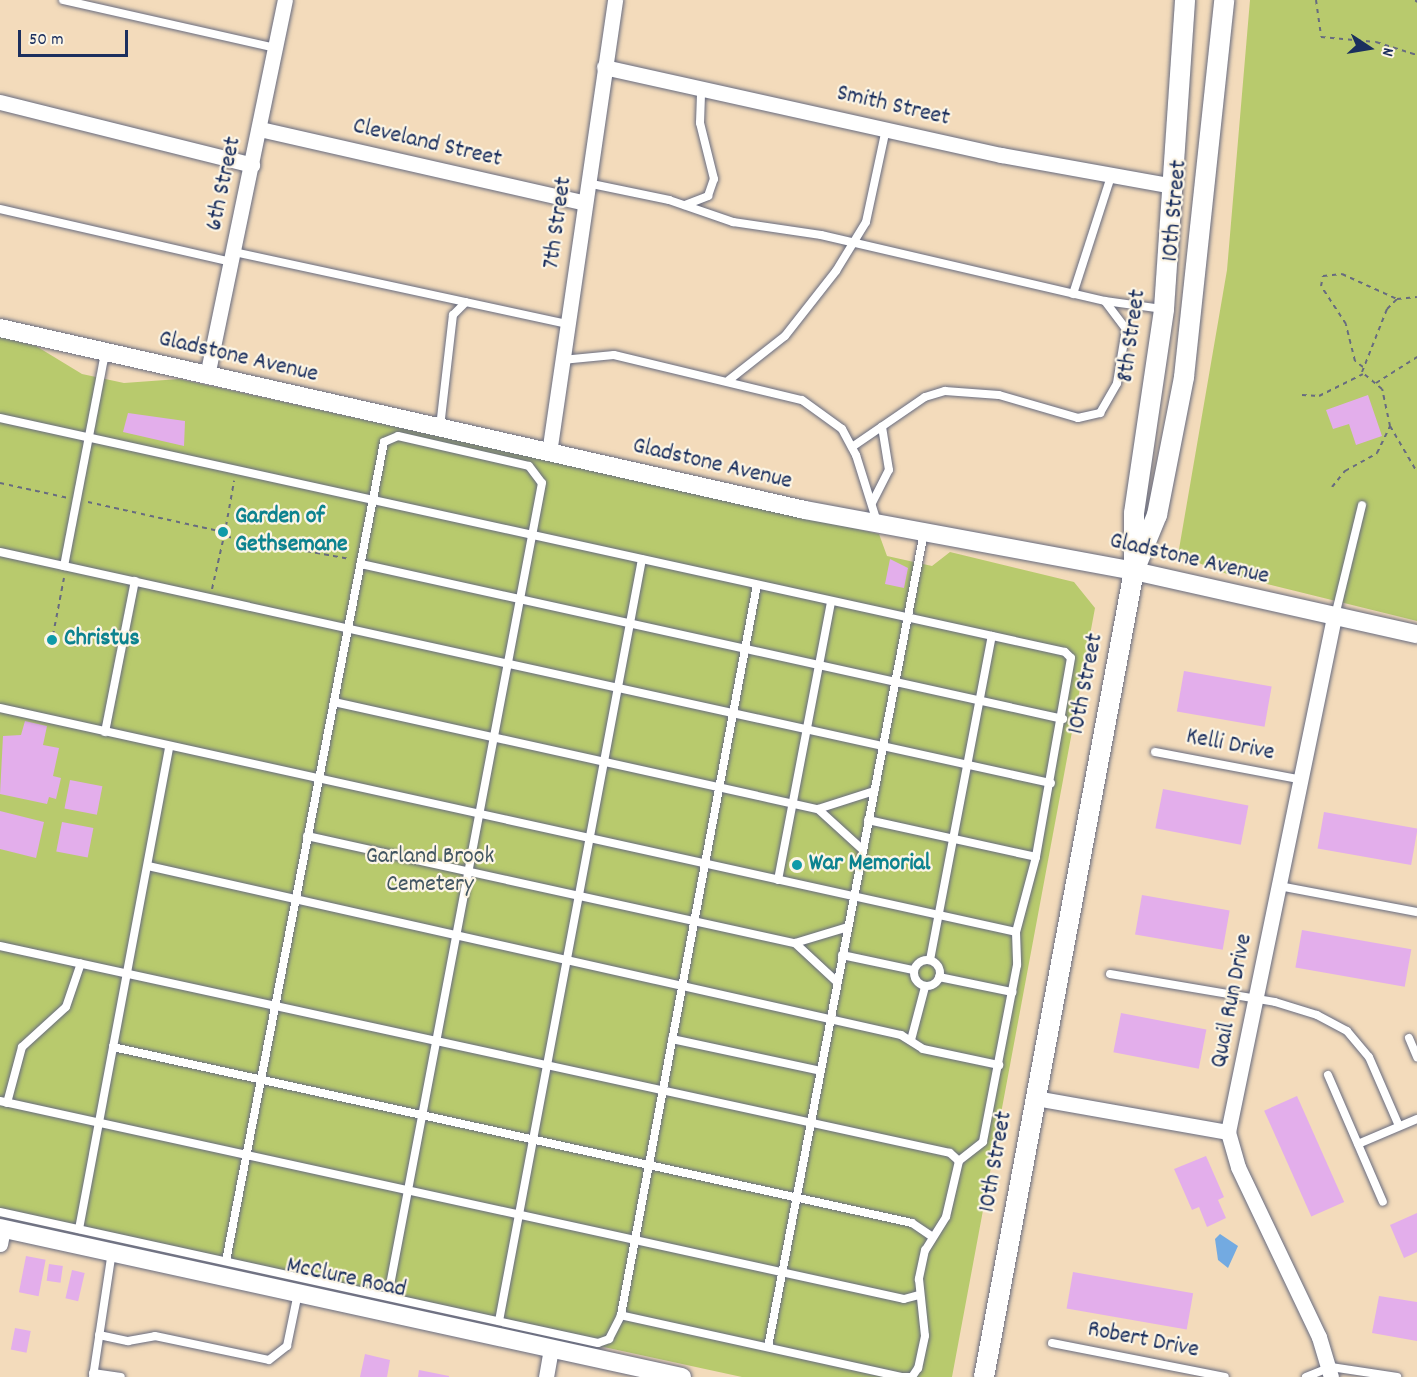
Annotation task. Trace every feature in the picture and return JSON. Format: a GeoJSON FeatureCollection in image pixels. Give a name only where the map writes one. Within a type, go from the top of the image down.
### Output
{"type":"FeatureCollection","features":[{"type":"Feature","properties":{"kind":"main road","name":"8th Street"},"geometry":{"type":"LineString","coordinates":[[1134,571],[1134,513],[1164,309],[1185,0]]}},
{"type":"Feature","properties":{"kind":"main road","name":"10th Street"},"geometry":{"type":"LineString","coordinates":[[984,1377],[1134,571],[1157,515],[1184,377],[1224,0]]}},
{"type":"Feature","properties":{"kind":"street","name":"6th Street"},"geometry":{"type":"LineString","coordinates":[[207,376],[285,0]]}},
{"type":"Feature","properties":{"kind":"street","name":"7th Street"},"geometry":{"type":"LineString","coordinates":[[549,453],[615,0]]}},
{"type":"Feature","properties":{"kind":"street","name":"Smith Street"},"geometry":{"type":"LineString","coordinates":[[604,67],[1111,176],[1174,186]]}},
{"type":"Feature","properties":{"kind":"street"},"geometry":{"type":"LineString","coordinates":[[0,102],[252,165]]}},
{"type":"Feature","properties":{"kind":"street","name":"Cleveland Street"},"geometry":{"type":"LineString","coordinates":[[260,129],[585,203]]}},
{"type":"Feature","properties":{"kind":"street","name":"Gladstone Avenue"},"geometry":{"type":"LineString","coordinates":[[0,328],[549,453],[877,522],[1134,571],[1417,634]]}},
{"type":"Feature","properties":{"kind":"street","name":"Quail Run Drive"},"geometry":{"type":"LineString","coordinates":[[1331,1372],[1238,1167],[1228,1132],[1258,1001],[1298,779],[1334,617]]}},
{"type":"Feature","properties":{"kind":"street"},"geometry":{"type":"LineString","coordinates":[[1035,1098],[1228,1132]]}},
{"type":"Feature","properties":{"kind":"street","name":"McClure Road"},"geometry":{"type":"LineString","coordinates":[[1,1228],[682,1377]]}},
{"type":"Feature","properties":{"kind":"street"},"geometry":{"type":"LineString","coordinates":[[546,1377],[551,1349]]}},
{"type":"Feature","properties":{"kind":"lane"},"geometry":{"type":"LineString","coordinates":[[63,0],[276,48]]}},
{"type":"Feature","properties":{"kind":"lane"},"geometry":{"type":"LineString","coordinates":[[685,205],[708,196],[714,179],[700,123],[701,87]]}},
{"type":"Feature","properties":{"kind":"lane"},"geometry":{"type":"LineString","coordinates":[[729,380],[800,318],[853,243],[866,222],[886,129]]}},
{"type":"Feature","properties":{"kind":"lane"},"geometry":{"type":"LineString","coordinates":[[1073,294],[1111,176]]}},
{"type":"Feature","properties":{"kind":"lane"},"geometry":{"type":"LineString","coordinates":[[587,183],[685,205],[733,222],[853,243],[1105,301],[1164,309]]}},
{"type":"Feature","properties":{"kind":"lane"},"geometry":{"type":"LineString","coordinates":[[0,208],[567,324]]}},
{"type":"Feature","properties":{"kind":"lane"},"geometry":{"type":"LineString","coordinates":[[852,447],[925,397],[957,390],[999,395],[1078,418],[1100,413],[1117,383],[1126,329],[1105,301]]}},
{"type":"Feature","properties":{"kind":"lane"},"geometry":{"type":"LineString","coordinates":[[440,428],[451,323],[466,302]]}},
{"type":"Feature","properties":{"kind":"lane"},"geometry":{"type":"LineString","coordinates":[[65,566],[105,353]]}},
{"type":"Feature","properties":{"kind":"lane"},"geometry":{"type":"LineString","coordinates":[[562,360],[614,355],[790,394],[834,420],[852,447],[877,522]]}},
{"type":"Feature","properties":{"kind":"lane"},"geometry":{"type":"LineString","coordinates":[[0,418],[992,636],[1071,658],[1051,783],[1036,857],[1016,932],[1012,992],[983,1142],[959,1161],[946,1217],[931,1236],[919,1295],[925,1336],[912,1377],[621,1315]]}},
{"type":"Feature","properties":{"kind":"lane"},"geometry":{"type":"LineString","coordinates":[[872,503],[889,470],[882,427]]}},
{"type":"Feature","properties":{"kind":"lane"},"geometry":{"type":"LineString","coordinates":[[226,1261],[384,442],[398,436],[529,466],[542,483],[388,1296]]}},
{"type":"Feature","properties":{"kind":"lane"},"geometry":{"type":"LineString","coordinates":[[1334,617],[1362,505]]}},
{"type":"Feature","properties":{"kind":"lane"},"geometry":{"type":"LineString","coordinates":[[768,1347],[924,530]]}},
{"type":"Feature","properties":{"kind":"lane"},"geometry":{"type":"LineString","coordinates":[[0,552],[1051,783]]}},
{"type":"Feature","properties":{"kind":"lane"},"geometry":{"type":"LineString","coordinates":[[499,1321],[642,559]]}},
{"type":"Feature","properties":{"kind":"lane"},"geometry":{"type":"LineString","coordinates":[[361,564],[1063,719]]}},
{"type":"Feature","properties":{"kind":"lane"},"geometry":{"type":"LineString","coordinates":[[105,732],[135,581]]}},
{"type":"Feature","properties":{"kind":"lane"},"geometry":{"type":"LineString","coordinates":[[1,1228],[79,1229],[598,1343],[617,1331],[757,585]]}},
{"type":"Feature","properties":{"kind":"lane"},"geometry":{"type":"LineString","coordinates":[[778,880],[831,601]]}},
{"type":"Feature","properties":{"kind":"lane"},"geometry":{"type":"LineString","coordinates":[[842,955],[913,970],[930,960],[992,636]]}},
{"type":"Feature","properties":{"kind":"lane"},"geometry":{"type":"LineString","coordinates":[[334,702],[819,809],[874,791]]}},
{"type":"Feature","properties":{"kind":"lane"},"geometry":{"type":"LineString","coordinates":[[0,708],[1016,932]]}},
{"type":"Feature","properties":{"kind":"lane"},"geometry":{"type":"LineString","coordinates":[[79,1229],[170,746]]}},
{"type":"Feature","properties":{"kind":"lane","name":"Kelli Drive"},"geometry":{"type":"LineString","coordinates":[[1155,752],[1298,779]]}},
{"type":"Feature","properties":{"kind":"lane"},"geometry":{"type":"LineString","coordinates":[[819,809],[862,849]]}},
{"type":"Feature","properties":{"kind":"lane"},"geometry":{"type":"LineString","coordinates":[[868,820],[1036,857]]}},
{"type":"Feature","properties":{"kind":"lane"},"geometry":{"type":"LineString","coordinates":[[307,836],[795,943],[848,927]]}},
{"type":"Feature","properties":{"kind":"lane"},"geometry":{"type":"LineString","coordinates":[[148,866],[831,1018],[911,1040],[923,1049],[999,1065]]}},
{"type":"Feature","properties":{"kind":"lane"},"geometry":{"type":"LineString","coordinates":[[1277,886],[1417,912]]}},
{"type":"Feature","properties":{"kind":"lane"},"geometry":{"type":"LineString","coordinates":[[795,943],[837,982]]}},
{"type":"Feature","properties":{"kind":"lane"},"geometry":{"type":"LineString","coordinates":[[0,946],[950,1153],[959,1161]]}},
{"type":"Feature","properties":{"kind":"lane"},"geometry":{"type":"LineString","coordinates":[[930,960],[938,966],[939,977]]}},
{"type":"Feature","properties":{"kind":"lane"},"geometry":{"type":"LineString","coordinates":[[81,963],[66,1007],[22,1047],[4,1102],[904,1299],[919,1295]]}},
{"type":"Feature","properties":{"kind":"lane"},"geometry":{"type":"LineString","coordinates":[[913,970],[915,981],[925,987]]}},
{"type":"Feature","properties":{"kind":"lane"},"geometry":{"type":"LineString","coordinates":[[1110,974],[1258,1001],[1317,1015],[1347,1031],[1369,1057],[1399,1126]]}},
{"type":"Feature","properties":{"kind":"lane"},"geometry":{"type":"LineString","coordinates":[[911,1040],[925,987],[939,977],[1012,992]]}},
{"type":"Feature","properties":{"kind":"lane"},"geometry":{"type":"LineString","coordinates":[[1409,1038],[1417,1057]]}},
{"type":"Feature","properties":{"kind":"lane"},"geometry":{"type":"LineString","coordinates":[[672,1039],[821,1071]]}},
{"type":"Feature","properties":{"kind":"lane"},"geometry":{"type":"LineString","coordinates":[[113,1047],[422,1117],[912,1223],[931,1236]]}},
{"type":"Feature","properties":{"kind":"lane"},"geometry":{"type":"LineString","coordinates":[[1328,1075],[1383,1202]]}},
{"type":"Feature","properties":{"kind":"lane"},"geometry":{"type":"LineString","coordinates":[[1358,1144],[1417,1119]]}},
{"type":"Feature","properties":{"kind":"lane"},"geometry":{"type":"LineString","coordinates":[[112,1252],[93,1375],[120,1377]]}},
{"type":"Feature","properties":{"kind":"lane"},"geometry":{"type":"LineString","coordinates":[[99,1335],[128,1341],[155,1336],[269,1360],[287,1346],[298,1293]]}},
{"type":"Feature","properties":{"kind":"lane","name":"Robert Drive"},"geometry":{"type":"LineString","coordinates":[[1052,1343],[1225,1377]]}},
{"type":"Feature","properties":{"kind":"lane"},"geometry":{"type":"LineString","coordinates":[[1306,1377],[1331,1372],[1393,1377]]}},
{"type":"Feature","properties":{"kind":"path"},"geometry":{"type":"LineString","coordinates":[[1316,0],[1319,36],[1376,42],[1417,55]]}},
{"type":"Feature","properties":{"kind":"path"},"geometry":{"type":"LineString","coordinates":[[1363,367],[1355,361],[1346,324],[1321,286],[1323,276],[1342,274],[1397,299],[1417,297]]}},
{"type":"Feature","properties":{"kind":"path"},"geometry":{"type":"LineString","coordinates":[[1363,374],[1363,367],[1387,309],[1397,299]]}},
{"type":"Feature","properties":{"kind":"path"},"geometry":{"type":"LineString","coordinates":[[1376,383],[1417,357]]}},
{"type":"Feature","properties":{"kind":"path"},"geometry":{"type":"LineString","coordinates":[[1363,374],[1376,383],[1390,426],[1417,472]]}},
{"type":"Feature","properties":{"kind":"path"},"geometry":{"type":"LineString","coordinates":[[1302,395],[1318,396],[1363,374]]}},
{"type":"Feature","properties":{"kind":"path"},"geometry":{"type":"LineString","coordinates":[[1332,487],[1345,471],[1377,453],[1390,426]]}},
{"type":"Feature","properties":{"kind":"path"},"geometry":{"type":"LineString","coordinates":[[219,531],[225,527],[236,470]]}},
{"type":"Feature","properties":{"kind":"path"},"geometry":{"type":"LineString","coordinates":[[0,483],[219,531],[224,536]]}},
{"type":"Feature","properties":{"kind":"path"},"geometry":{"type":"LineString","coordinates":[[225,527],[230,533],[361,564]]}},
{"type":"Feature","properties":{"kind":"path"},"geometry":{"type":"LineString","coordinates":[[224,536],[230,533]]}},
{"type":"Feature","properties":{"kind":"path"},"geometry":{"type":"LineString","coordinates":[[210,598],[224,536]]}},
{"type":"Feature","properties":{"kind":"path"},"geometry":{"type":"LineString","coordinates":[[53,635],[65,566]]}},
{"type":"Feature","properties":{"kind":"green space"},"geometry":{"type":"Polygon","coordinates":[[[1250,0],[1417,0],[1417,621],[1227,574],[1178,555],[1227,270],[1250,0]]]}},
{"type":"Feature","properties":{"kind":"green space","name":"Garland Brook Cemetery"},"geometry":{"type":"Polygon","coordinates":[[[0,337],[36,346],[82,374],[124,383],[179,379],[879,534],[887,556],[932,566],[950,552],[1074,582],[1095,608],[952,1377],[742,1377],[0,1216],[0,337]]]}},
{"type":"Feature","properties":{"kind":"water"},"geometry":{"type":"Polygon","coordinates":[[[1220,1234],[1238,1246],[1228,1268],[1218,1260],[1215,1239],[1220,1234]]]}},
{"type":"Feature","properties":{"kind":"building"},"geometry":{"type":"Polygon","coordinates":[[[1368,395],[1382,436],[1356,445],[1349,424],[1333,429],[1326,410],[1368,395]]]}},
{"type":"Feature","properties":{"kind":"building"},"geometry":{"type":"Polygon","coordinates":[[[128,413],[185,421],[184,446],[123,432],[128,413]]]}},
{"type":"Feature","properties":{"kind":"building"},"geometry":{"type":"Polygon","coordinates":[[[890,559],[908,568],[904,588],[885,584],[890,559]]]}},
{"type":"Feature","properties":{"kind":"building"},"geometry":{"type":"Polygon","coordinates":[[[1184,671],[1272,686],[1265,727],[1177,711],[1184,671]]]}},
{"type":"Feature","properties":{"kind":"building"},"geometry":{"type":"Polygon","coordinates":[[[25,721],[47,726],[43,745],[59,748],[53,776],[61,778],[56,799],[49,797],[47,804],[0,794],[3,736],[21,735],[25,721]]]}},
{"type":"Feature","properties":{"kind":"building"},"geometry":{"type":"Polygon","coordinates":[[[70,780],[102,786],[97,815],[64,808],[70,780]]]}},
{"type":"Feature","properties":{"kind":"building"},"geometry":{"type":"Polygon","coordinates":[[[1163,789],[1248,806],[1241,845],[1155,828],[1163,789]]]}},
{"type":"Feature","properties":{"kind":"building"},"geometry":{"type":"Polygon","coordinates":[[[0,811],[44,822],[36,858],[0,849],[0,811]]]}},
{"type":"Feature","properties":{"kind":"building"},"geometry":{"type":"Polygon","coordinates":[[[1324,812],[1417,828],[1411,865],[1318,848],[1324,812]]]}},
{"type":"Feature","properties":{"kind":"building"},"geometry":{"type":"Polygon","coordinates":[[[62,822],[93,828],[88,858],[56,851],[62,822]]]}},
{"type":"Feature","properties":{"kind":"building"},"geometry":{"type":"Polygon","coordinates":[[[1142,895],[1230,910],[1223,950],[1135,934],[1142,895]]]}},
{"type":"Feature","properties":{"kind":"building"},"geometry":{"type":"Polygon","coordinates":[[[1302,930],[1411,949],[1405,987],[1295,967],[1302,930]]]}},
{"type":"Feature","properties":{"kind":"building"},"geometry":{"type":"Polygon","coordinates":[[[1121,1013],[1206,1030],[1199,1069],[1113,1052],[1121,1013]]]}},
{"type":"Feature","properties":{"kind":"building"},"geometry":{"type":"Polygon","coordinates":[[[1297,1096],[1344,1202],[1311,1217],[1264,1111],[1297,1096]]]}},
{"type":"Feature","properties":{"kind":"building"},"geometry":{"type":"Polygon","coordinates":[[[1206,1156],[1224,1197],[1218,1200],[1226,1218],[1207,1227],[1199,1207],[1192,1210],[1174,1169],[1206,1156]]]}},
{"type":"Feature","properties":{"kind":"building"},"geometry":{"type":"Polygon","coordinates":[[[1417,1213],[1417,1252],[1404,1258],[1390,1225],[1417,1213]]]}},
{"type":"Feature","properties":{"kind":"building"},"geometry":{"type":"Polygon","coordinates":[[[26,1256],[46,1260],[39,1296],[19,1292],[26,1256]]]}},
{"type":"Feature","properties":{"kind":"building"},"geometry":{"type":"Polygon","coordinates":[[[49,1264],[63,1266],[60,1283],[47,1281],[49,1264]]]}},
{"type":"Feature","properties":{"kind":"building"},"geometry":{"type":"Polygon","coordinates":[[[72,1270],[85,1273],[78,1301],[65,1298],[72,1270]]]}},
{"type":"Feature","properties":{"kind":"building"},"geometry":{"type":"Polygon","coordinates":[[[1073,1272],[1193,1293],[1187,1330],[1067,1308],[1073,1272]]]}},
{"type":"Feature","properties":{"kind":"building"},"geometry":{"type":"Polygon","coordinates":[[[1379,1296],[1417,1302],[1417,1341],[1372,1333],[1379,1296]]]}},
{"type":"Feature","properties":{"kind":"building"},"geometry":{"type":"Polygon","coordinates":[[[15,1328],[31,1331],[27,1353],[11,1350],[15,1328]]]}},
{"type":"Feature","properties":{"kind":"building"},"geometry":{"type":"Polygon","coordinates":[[[365,1354],[390,1360],[387,1377],[360,1377],[365,1354]]]}},
{"type":"Feature","properties":{"kind":"building"},"geometry":{"type":"Polygon","coordinates":[[[419,1370],[449,1376],[449,1377],[418,1377],[419,1370]]]}},
{"type":"Feature","properties":{"kind":"place","name":"Garden of Gethsemane"},"geometry":{"type":"Point","coordinates":[223,532]}},
{"type":"Feature","properties":{"kind":"place","name":"Christus"},"geometry":{"type":"Point","coordinates":[52,640]}},
{"type":"Feature","properties":{"kind":"place","name":"War Memorial"},"geometry":{"type":"Point","coordinates":[797,865]}}]}
